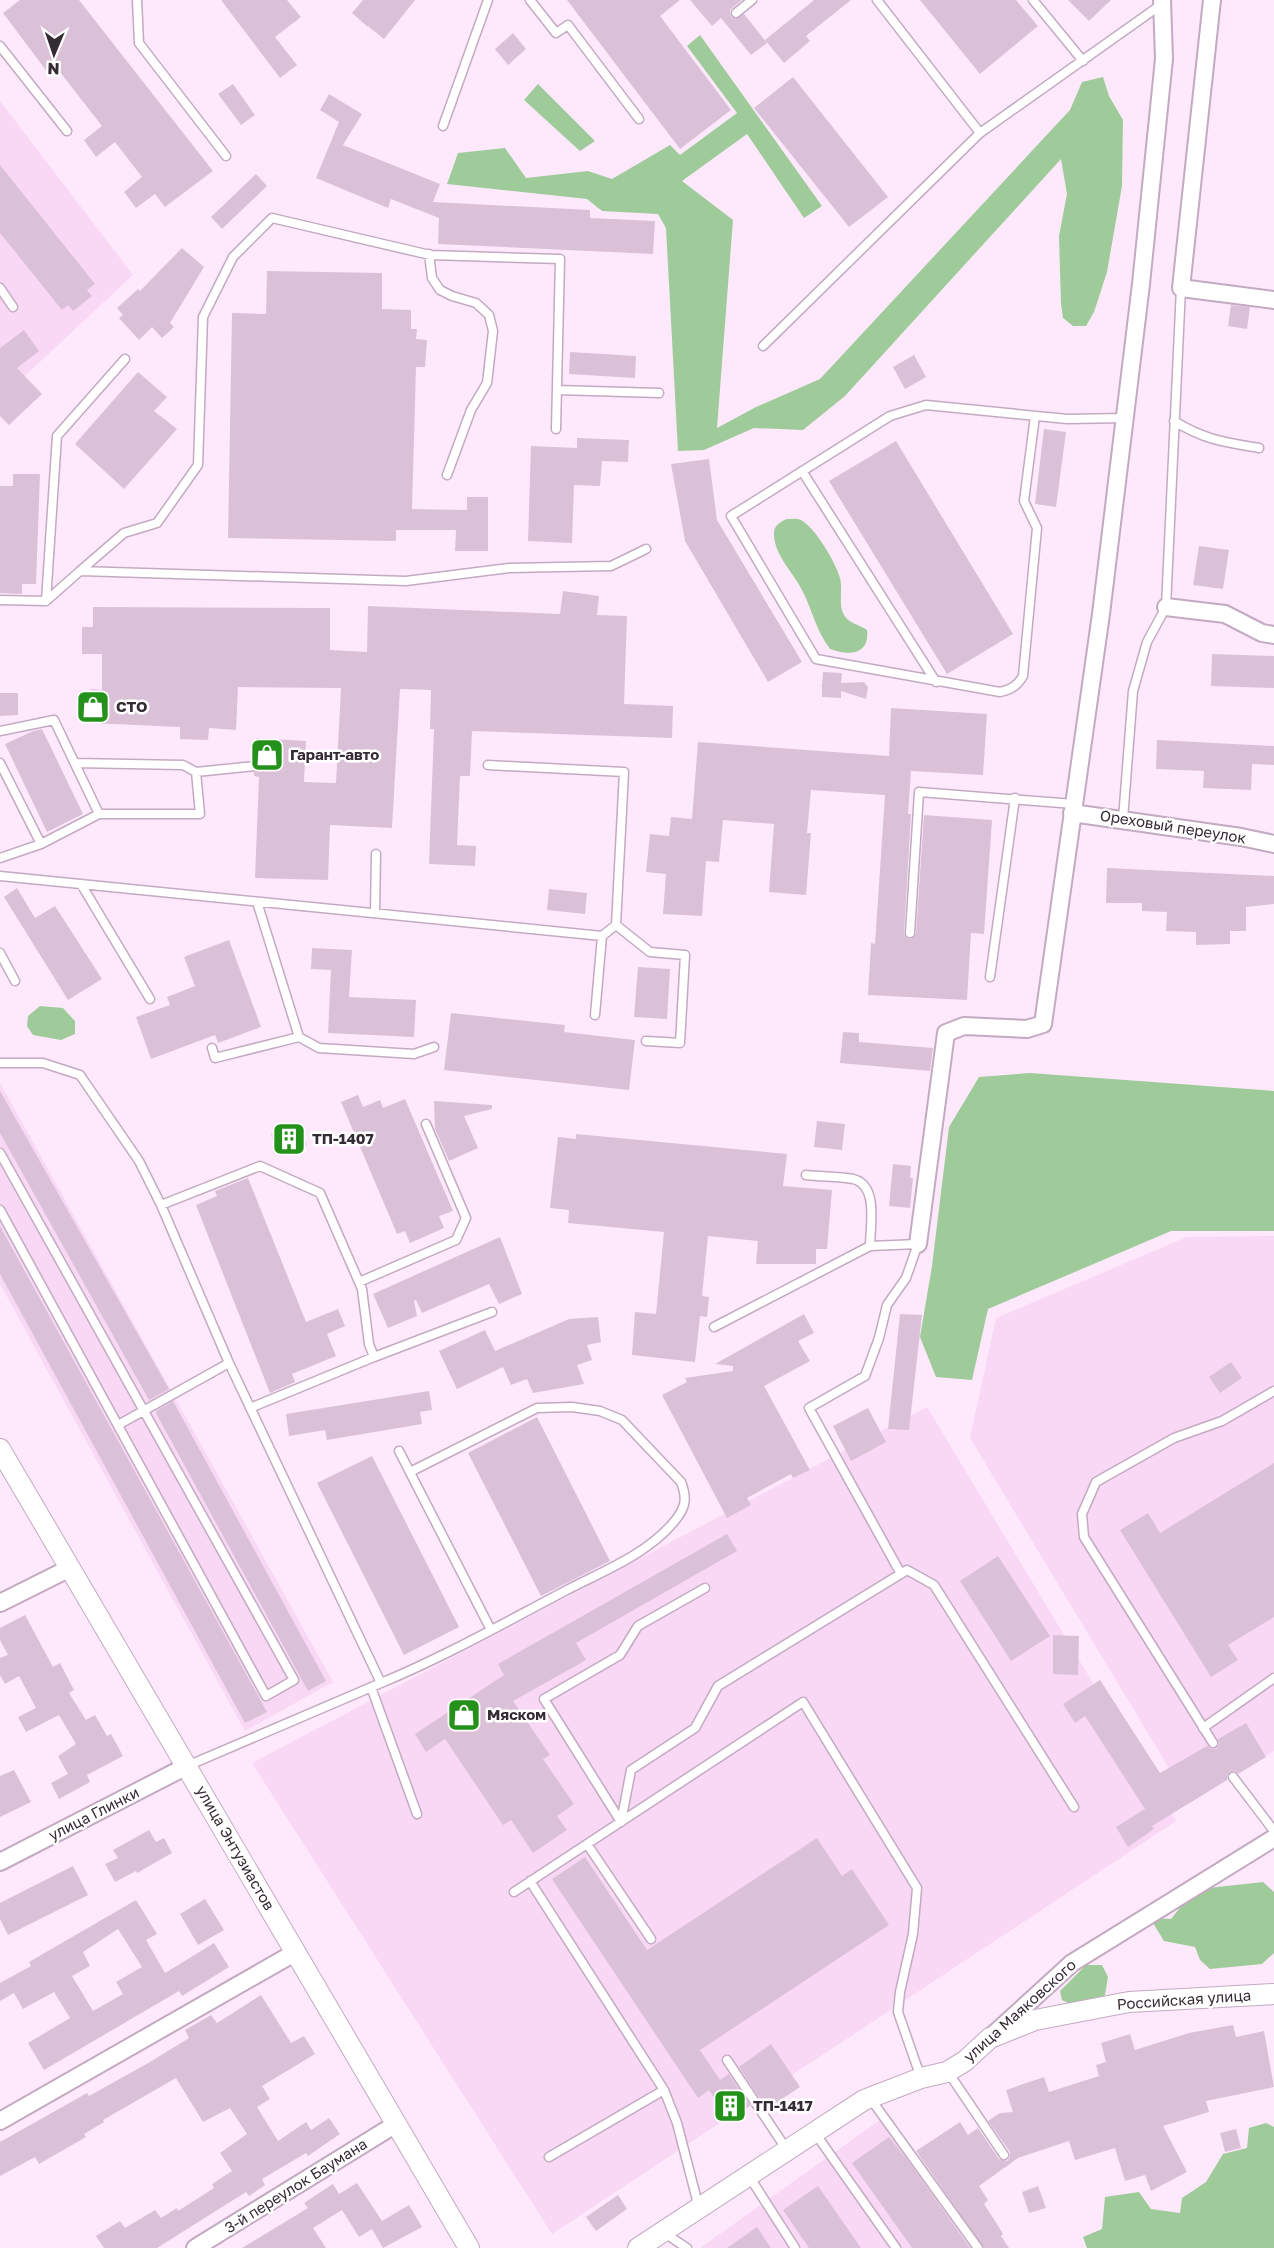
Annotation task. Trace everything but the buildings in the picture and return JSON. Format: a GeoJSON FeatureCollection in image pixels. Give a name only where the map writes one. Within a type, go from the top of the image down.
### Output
{"type":"FeatureCollection","features":[{"type":"Feature","properties":{"kind":"street"},"geometry":{"type":"LineString","coordinates":[[1212,0],[1181,288],[1274,300]]}},
{"type":"Feature","properties":{"kind":"street"},"geometry":{"type":"LineString","coordinates":[[918,1244],[946,1033],[964,1026],[1027,1029],[1043,1024],[1101,614],[1126,418],[1164,59],[1162,2]]}},
{"type":"Feature","properties":{"kind":"street"},"geometry":{"type":"LineString","coordinates":[[1166,607],[1225,614],[1262,633],[1274,635]]}},
{"type":"Feature","properties":{"kind":"street","name":"Ореховый переулок"},"geometry":{"type":"LineString","coordinates":[[1073,808],[1123,819],[1274,844]]}},
{"type":"Feature","properties":{"kind":"street","name":"улица Энтузиастов"},"geometry":{"type":"LineString","coordinates":[[0,1449],[469,2248]]}},
{"type":"Feature","properties":{"kind":"street"},"geometry":{"type":"LineString","coordinates":[[0,1603],[70,1568]]}},
{"type":"Feature","properties":{"kind":"street","name":"улица Глинки"},"geometry":{"type":"LineString","coordinates":[[0,1862],[187,1766]]}},
{"type":"Feature","properties":{"kind":"street","name":"улица Маяковского"},"geometry":{"type":"LineString","coordinates":[[638,2248],[667,2235],[699,2208],[870,2097],[921,2078],[947,2072],[965,2061],[1072,1963],[1274,1838]]}},
{"type":"Feature","properties":{"kind":"street"},"geometry":{"type":"LineString","coordinates":[[0,2121],[296,1952]]}},
{"type":"Feature","properties":{"kind":"street","name":"Российская улица"},"geometry":{"type":"LineString","coordinates":[[990,2037],[1035,2020],[1129,2002],[1274,1994]]}},
{"type":"Feature","properties":{"kind":"street","name":"3-й переулок Баумана"},"geometry":{"type":"LineString","coordinates":[[195,2248],[396,2124]]}},
{"type":"Feature","properties":{"kind":"lane"},"geometry":{"type":"LineString","coordinates":[[137,0],[140,43],[226,156]]}},
{"type":"Feature","properties":{"kind":"lane"},"geometry":{"type":"LineString","coordinates":[[443,126],[488,0]]}},
{"type":"Feature","properties":{"kind":"lane"},"geometry":{"type":"LineString","coordinates":[[530,0],[556,33],[568,25],[639,119]]}},
{"type":"Feature","properties":{"kind":"lane"},"geometry":{"type":"LineString","coordinates":[[736,13],[752,0]]}},
{"type":"Feature","properties":{"kind":"lane"},"geometry":{"type":"LineString","coordinates":[[877,0],[980,133]]}},
{"type":"Feature","properties":{"kind":"lane"},"geometry":{"type":"LineString","coordinates":[[1033,0],[1083,61]]}},
{"type":"Feature","properties":{"kind":"lane"},"geometry":{"type":"LineString","coordinates":[[763,346],[980,133],[1162,2]]}},
{"type":"Feature","properties":{"kind":"lane"},"geometry":{"type":"LineString","coordinates":[[0,46],[67,131]]}},
{"type":"Feature","properties":{"kind":"lane"},"geometry":{"type":"LineString","coordinates":[[0,600],[46,601],[124,533],[157,523],[198,465],[204,317],[233,257],[272,218],[429,254],[560,259],[556,429]]}},
{"type":"Feature","properties":{"kind":"lane"},"geometry":{"type":"LineString","coordinates":[[429,254],[432,278],[440,290],[476,303],[489,315],[493,331],[487,383],[471,410],[447,475]]}},
{"type":"Feature","properties":{"kind":"lane"},"geometry":{"type":"LineString","coordinates":[[0,288],[13,307]]}},
{"type":"Feature","properties":{"kind":"lane"},"geometry":{"type":"LineString","coordinates":[[1123,819],[1133,691],[1147,642],[1166,607],[1181,288]]}},
{"type":"Feature","properties":{"kind":"lane"},"geometry":{"type":"LineString","coordinates":[[46,601],[57,436],[125,359]]}},
{"type":"Feature","properties":{"kind":"lane"},"geometry":{"type":"LineString","coordinates":[[557,390],[659,393]]}},
{"type":"Feature","properties":{"kind":"lane"},"geometry":{"type":"LineString","coordinates":[[1035,416],[1024,501],[1037,528],[1023,676],[1019,684],[1012,689],[1000,692],[816,659],[731,516],[890,416],[926,405],[1067,419],[1126,418]]}},
{"type":"Feature","properties":{"kind":"lane"},"geometry":{"type":"LineString","coordinates":[[1174,421],[1194,433],[1215,440],[1259,447]]}},
{"type":"Feature","properties":{"kind":"lane"},"geometry":{"type":"LineString","coordinates":[[802,471],[936,682]]}},
{"type":"Feature","properties":{"kind":"lane"},"geometry":{"type":"LineString","coordinates":[[80,571],[406,581],[509,568],[611,566],[645,549]]}},
{"type":"Feature","properties":{"kind":"lane"},"geometry":{"type":"LineString","coordinates":[[0,731],[54,720],[99,814]]}},
{"type":"Feature","properties":{"kind":"lane"},"geometry":{"type":"LineString","coordinates":[[0,763],[41,844]]}},
{"type":"Feature","properties":{"kind":"lane"},"geometry":{"type":"LineString","coordinates":[[75,763],[183,765],[196,771],[255,766]]}},
{"type":"Feature","properties":{"kind":"lane"},"geometry":{"type":"LineString","coordinates":[[0,876],[602,936],[616,925],[624,772],[488,765]]}},
{"type":"Feature","properties":{"kind":"lane"},"geometry":{"type":"LineString","coordinates":[[0,858],[41,844],[99,814],[200,814],[196,771]]}},
{"type":"Feature","properties":{"kind":"lane"},"geometry":{"type":"LineString","coordinates":[[910,933],[920,792],[1015,798],[1073,808]]}},
{"type":"Feature","properties":{"kind":"lane"},"geometry":{"type":"LineString","coordinates":[[990,977],[1015,798]]}},
{"type":"Feature","properties":{"kind":"lane"},"geometry":{"type":"LineString","coordinates":[[375,913],[376,854]]}},
{"type":"Feature","properties":{"kind":"lane"},"geometry":{"type":"LineString","coordinates":[[81,884],[150,999]]}},
{"type":"Feature","properties":{"kind":"lane"},"geometry":{"type":"LineString","coordinates":[[257,902],[299,1037]]}},
{"type":"Feature","properties":{"kind":"lane"},"geometry":{"type":"LineString","coordinates":[[616,925],[650,952],[685,955],[680,1043],[646,1041]]}},
{"type":"Feature","properties":{"kind":"lane"},"geometry":{"type":"LineString","coordinates":[[595,1016],[602,936]]}},
{"type":"Feature","properties":{"kind":"lane"},"geometry":{"type":"LineString","coordinates":[[0,953],[15,981]]}},
{"type":"Feature","properties":{"kind":"lane"},"geometry":{"type":"LineString","coordinates":[[212,1048],[215,1058],[299,1037],[319,1048],[414,1054],[434,1047]]}},
{"type":"Feature","properties":{"kind":"lane"},"geometry":{"type":"LineString","coordinates":[[0,1063],[43,1063],[80,1075],[139,1161],[161,1205],[229,1363],[381,1683]]}},
{"type":"Feature","properties":{"kind":"lane"},"geometry":{"type":"LineString","coordinates":[[359,1282],[456,1240],[466,1218],[426,1124]]}},
{"type":"Feature","properties":{"kind":"lane"},"geometry":{"type":"LineString","coordinates":[[0,1153],[294,1680],[266,1696],[0,1210]]}},
{"type":"Feature","properties":{"kind":"lane"},"geometry":{"type":"LineString","coordinates":[[161,1205],[260,1166],[320,1193],[362,1289],[369,1344],[374,1358]]}},
{"type":"Feature","properties":{"kind":"lane"},"geometry":{"type":"LineString","coordinates":[[806,1175],[856,1180],[868,1190],[871,1205],[870,1246]]}},
{"type":"Feature","properties":{"kind":"lane"},"geometry":{"type":"LineString","coordinates":[[714,1328],[870,1246],[918,1244],[906,1278],[887,1305],[879,1338],[865,1376],[808,1408],[901,1574]]}},
{"type":"Feature","properties":{"kind":"lane"},"geometry":{"type":"LineString","coordinates":[[250,1408],[492,1312]]}},
{"type":"Feature","properties":{"kind":"lane"},"geometry":{"type":"LineString","coordinates":[[118,1425],[229,1363]]}},
{"type":"Feature","properties":{"kind":"lane"},"geometry":{"type":"LineString","coordinates":[[1213,1743],[1084,1536],[1082,1514],[1096,1482],[1174,1438],[1222,1421],[1274,1392]]}},
{"type":"Feature","properties":{"kind":"lane"},"geometry":{"type":"LineString","coordinates":[[187,1766],[412,1670],[643,1550],[672,1524],[682,1510],[686,1495],[681,1482],[622,1420],[600,1411],[572,1407],[537,1408],[410,1472]]}},
{"type":"Feature","properties":{"kind":"lane"},"geometry":{"type":"LineString","coordinates":[[399,1451],[491,1630]]}},
{"type":"Feature","properties":{"kind":"lane"},"geometry":{"type":"LineString","coordinates":[[621,1822],[631,1770],[695,1728],[718,1686],[907,1570],[934,1585],[1074,1807]]}},
{"type":"Feature","properties":{"kind":"lane"},"geometry":{"type":"LineString","coordinates":[[621,1822],[544,1699],[620,1654],[638,1626],[705,1588]]}},
{"type":"Feature","properties":{"kind":"lane"},"geometry":{"type":"LineString","coordinates":[[1203,1728],[1274,1678]]}},
{"type":"Feature","properties":{"kind":"lane"},"geometry":{"type":"LineString","coordinates":[[371,1687],[417,1814]]}},
{"type":"Feature","properties":{"kind":"lane"},"geometry":{"type":"LineString","coordinates":[[514,1892],[803,1702],[917,1888],[913,1934],[900,1992],[898,2012],[921,2078]]}},
{"type":"Feature","properties":{"kind":"lane"},"geometry":{"type":"LineString","coordinates":[[1233,1777],[1274,1831]]}},
{"type":"Feature","properties":{"kind":"lane"},"geometry":{"type":"LineString","coordinates":[[587,1844],[651,1939]]}},
{"type":"Feature","properties":{"kind":"lane"},"geometry":{"type":"LineString","coordinates":[[531,1881],[664,2091],[677,2123],[699,2208]]}},
{"type":"Feature","properties":{"kind":"lane"},"geometry":{"type":"LineString","coordinates":[[727,2061],[787,2150]]}},
{"type":"Feature","properties":{"kind":"lane"},"geometry":{"type":"LineString","coordinates":[[947,2072],[1004,2155]]}},
{"type":"Feature","properties":{"kind":"lane"},"geometry":{"type":"LineString","coordinates":[[549,2157],[664,2091]]}},
{"type":"Feature","properties":{"kind":"lane"},"geometry":{"type":"LineString","coordinates":[[870,2097],[978,2248]]}},
{"type":"Feature","properties":{"kind":"lane"},"geometry":{"type":"LineString","coordinates":[[814,2132],[896,2248]]}},
{"type":"Feature","properties":{"kind":"lane"},"geometry":{"type":"LineString","coordinates":[[749,2176],[795,2248]]}},
{"type":"Feature","properties":{"kind":"lane"},"geometry":{"type":"LineString","coordinates":[[667,2235],[677,2248]]}},
{"type":"Feature","properties":{"kind":"lane"},"geometry":{"type":"LineString","coordinates":[[667,2235],[687,2248]]}},
{"type":"Feature","properties":{"kind":"shaded area"},"geometry":{"type":"Polygon","coordinates":[[[0,101],[133,275],[0,399],[0,101]]]}},
{"type":"Feature","properties":{"kind":"shaded area"},"geometry":{"type":"Polygon","coordinates":[[[0,1083],[333,1682],[245,1731],[0,1284],[0,1083]]]}},
{"type":"Feature","properties":{"kind":"shaded area"},"geometry":{"type":"Polygon","coordinates":[[[1274,1236],[1274,1751],[1190,1803],[970,1438],[996,1318],[1187,1237],[1274,1236]]]}},
{"type":"Feature","properties":{"kind":"shaded area"},"geometry":{"type":"Polygon","coordinates":[[[927,1407],[1176,1821],[552,2234],[252,1763],[927,1407]]]}},
{"type":"Feature","properties":{"kind":"shaded area"},"geometry":{"type":"Polygon","coordinates":[[[884,2117],[978,2248],[700,2248],[884,2117]]]}},
{"type":"Feature","properties":{"kind":"green space"},"geometry":{"type":"Polygon","coordinates":[[[700,35],[822,206],[804,218],[747,134],[682,181],[733,220],[717,428],[756,407],[820,379],[1070,110],[1082,82],[1103,77],[1109,96],[1123,120],[1122,186],[1107,272],[1094,312],[1086,326],[1073,326],[1063,318],[1059,236],[1067,194],[1061,159],[845,396],[803,430],[754,428],[704,450],[678,451],[666,228],[658,214],[602,211],[587,199],[447,184],[458,153],[505,148],[526,178],[588,171],[612,179],[670,145],[680,155],[737,113],[687,46],[700,35]]]}},
{"type":"Feature","properties":{"kind":"green space"},"geometry":{"type":"Polygon","coordinates":[[[538,84],[595,141],[580,151],[524,100],[538,84]]]}},
{"type":"Feature","properties":{"kind":"green space"},"geometry":{"type":"Polygon","coordinates":[[[787,519],[799,519],[807,524],[830,555],[840,578],[841,607],[844,615],[851,622],[867,630],[865,644],[857,652],[830,649],[825,642],[802,590],[775,543],[776,527],[787,519]]]}},
{"type":"Feature","properties":{"kind":"green space"},"geometry":{"type":"Polygon","coordinates":[[[40,1006],[63,1008],[75,1021],[75,1034],[61,1040],[33,1035],[27,1026],[28,1016],[40,1006]]]}},
{"type":"Feature","properties":{"kind":"green space"},"geometry":{"type":"Polygon","coordinates":[[[1030,1073],[1274,1091],[1274,1231],[1171,1231],[988,1309],[972,1380],[936,1377],[920,1337],[932,1266],[949,1127],[979,1077],[1030,1073]]]}},
{"type":"Feature","properties":{"kind":"green space"},"geometry":{"type":"Polygon","coordinates":[[[1263,1882],[1274,1892],[1274,1953],[1262,1964],[1210,1969],[1200,1960],[1195,1947],[1164,1941],[1150,1918],[1171,1919],[1187,1899],[1208,1888],[1263,1882]]]}},
{"type":"Feature","properties":{"kind":"green space"},"geometry":{"type":"Polygon","coordinates":[[[1086,1965],[1102,1965],[1108,1977],[1105,1995],[1084,2004],[1067,2003],[1062,2000],[1060,1991],[1086,1965]]]}},
{"type":"Feature","properties":{"kind":"green space"},"geometry":{"type":"Polygon","coordinates":[[[1266,2123],[1274,2127],[1274,2248],[1087,2248],[1083,2237],[1102,2229],[1105,2197],[1139,2192],[1151,2209],[1180,2213],[1182,2198],[1206,2182],[1223,2154],[1247,2148],[1249,2128],[1266,2123]]]}},
{"type":"Feature","properties":{"kind":"place","name":"СТО"},"geometry":{"type":"Point","coordinates":[93,707]}},
{"type":"Feature","properties":{"kind":"place","name":"Гарант-авто"},"geometry":{"type":"Point","coordinates":[267,755]}},
{"type":"Feature","properties":{"kind":"place","name":"ТП-1407"},"geometry":{"type":"Point","coordinates":[289,1139]}},
{"type":"Feature","properties":{"kind":"place","name":"Мяском"},"geometry":{"type":"Point","coordinates":[464,1715]}},
{"type":"Feature","properties":{"kind":"place","name":"ТП-1417"},"geometry":{"type":"Point","coordinates":[730,2106]}}]}
